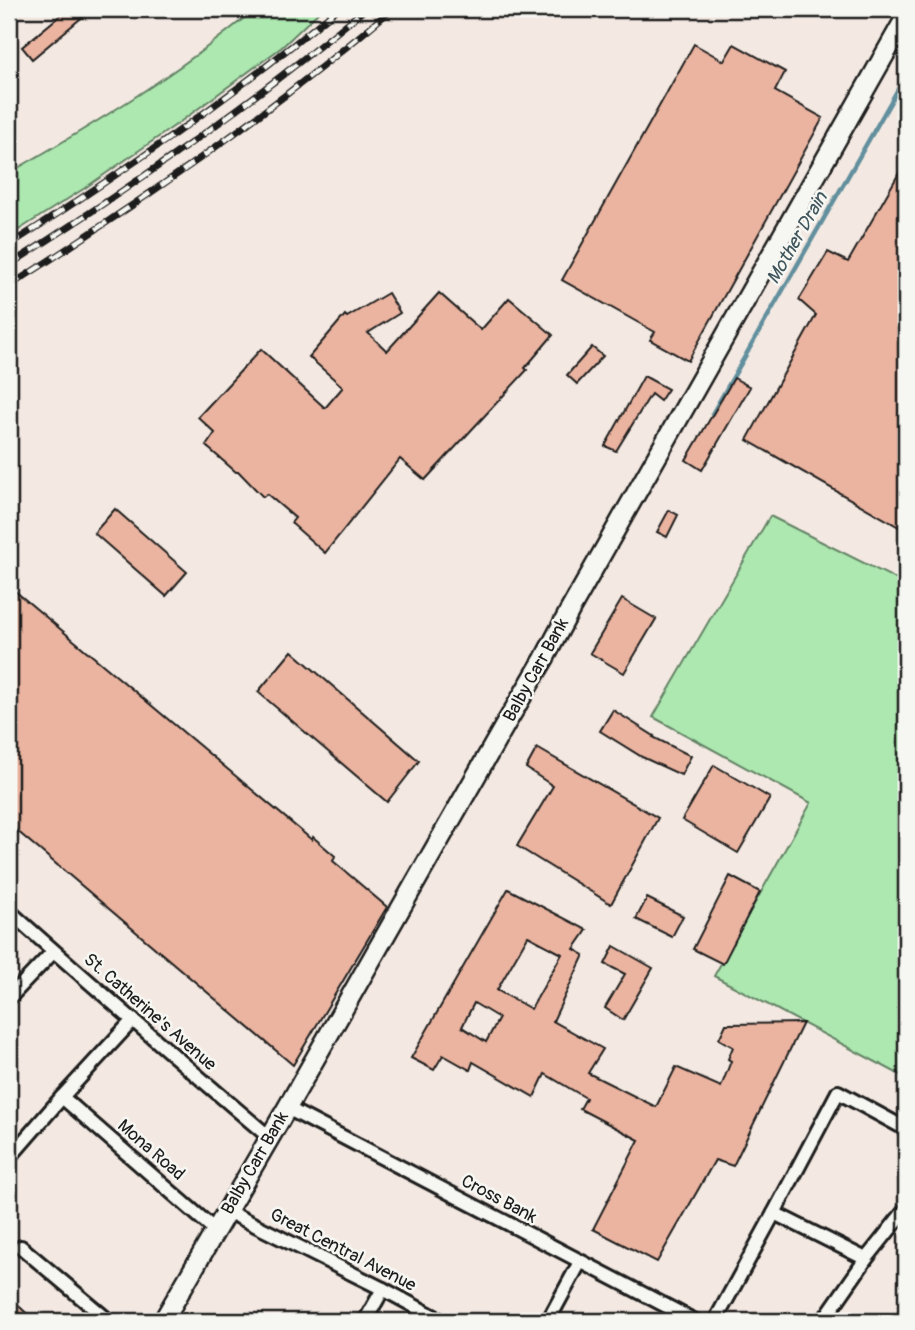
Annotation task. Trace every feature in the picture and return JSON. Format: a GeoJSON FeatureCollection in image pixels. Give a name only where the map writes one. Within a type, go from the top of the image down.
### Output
{"type":"FeatureCollection","features":[{"type":"Feature","properties":{"kind":"street","name":"Balby Carr Bank"},"geometry":{"type":"LineString","coordinates":[[163,1321],[544,659],[906,18]]}},
{"type":"Feature","properties":{"kind":"street","name":"St. Catherine's Avenue"},"geometry":{"type":"LineString","coordinates":[[9,911],[269,1137]]}},
{"type":"Feature","properties":{"kind":"street"},"geometry":{"type":"LineString","coordinates":[[9,998],[53,952]]}},
{"type":"Feature","properties":{"kind":"street"},"geometry":{"type":"LineString","coordinates":[[9,1158],[133,1020]]}},
{"type":"Feature","properties":{"kind":"street"},"geometry":{"type":"LineString","coordinates":[[715,1321],[838,1092],[906,1129]]}},
{"type":"Feature","properties":{"kind":"street","name":"Mona Road"},"geometry":{"type":"LineString","coordinates":[[62,1097],[216,1231]]}},
{"type":"Feature","properties":{"kind":"street","name":"Cross Bank"},"geometry":{"type":"LineString","coordinates":[[287,1108],[695,1321]]}},
{"type":"Feature","properties":{"kind":"street"},"geometry":{"type":"LineString","coordinates":[[823,1321],[866,1259],[906,1209]]}},
{"type":"Feature","properties":{"kind":"street","name":"Great Central Avenue"},"geometry":{"type":"LineString","coordinates":[[227,1211],[442,1321]]}},
{"type":"Feature","properties":{"kind":"street"},"geometry":{"type":"LineString","coordinates":[[774,1213],[866,1259]]}},
{"type":"Feature","properties":{"kind":"street"},"geometry":{"type":"LineString","coordinates":[[21,1247],[109,1321]]}},
{"type":"Feature","properties":{"kind":"street"},"geometry":{"type":"LineString","coordinates":[[548,1321],[580,1262]]}},
{"type":"Feature","properties":{"kind":"street"},"geometry":{"type":"LineString","coordinates":[[365,1321],[383,1289]]}},
{"type":"Feature","properties":{"kind":"green space"},"geometry":{"type":"Polygon","coordinates":[[[255,9],[322,9],[282,47],[180,122],[85,188],[9,236],[9,173],[136,96],[255,9]]]}},
{"type":"Feature","properties":{"kind":"green space"},"geometry":{"type":"Polygon","coordinates":[[[770,516],[906,584],[906,1078],[714,976],[811,803],[653,717],[770,516]]]}},
{"type":"Feature","properties":{"kind":"building"},"geometry":{"type":"Polygon","coordinates":[[[68,9],[92,9],[32,59],[22,47],[68,9]]]}},
{"type":"Feature","properties":{"kind":"building"},"geometry":{"type":"Polygon","coordinates":[[[694,44],[724,61],[734,44],[785,72],[775,91],[823,118],[688,361],[650,340],[655,332],[562,280],[694,44]]]}},
{"type":"Feature","properties":{"kind":"building"},"geometry":{"type":"Polygon","coordinates":[[[906,161],[906,531],[747,440],[816,315],[799,300],[828,252],[848,262],[906,161]]]}},
{"type":"Feature","properties":{"kind":"building"},"geometry":{"type":"Polygon","coordinates":[[[388,293],[400,313],[368,333],[387,351],[439,293],[481,330],[509,298],[553,335],[525,368],[527,370],[425,480],[400,459],[325,553],[291,523],[295,518],[267,494],[263,497],[239,472],[206,446],[215,433],[198,417],[261,349],[325,408],[343,387],[309,357],[345,315],[347,317],[388,293]]]}},
{"type":"Feature","properties":{"kind":"building"},"geometry":{"type":"Polygon","coordinates":[[[592,347],[603,356],[577,384],[567,375],[592,347]]]}},
{"type":"Feature","properties":{"kind":"building"},"geometry":{"type":"Polygon","coordinates":[[[644,376],[668,389],[660,401],[651,394],[616,451],[605,446],[644,376]]]}},
{"type":"Feature","properties":{"kind":"building"},"geometry":{"type":"Polygon","coordinates":[[[734,378],[750,387],[702,470],[686,460],[734,378]]]}},
{"type":"Feature","properties":{"kind":"building"},"geometry":{"type":"Polygon","coordinates":[[[115,509],[187,572],[166,596],[94,533],[115,509]]]}},
{"type":"Feature","properties":{"kind":"building"},"geometry":{"type":"Polygon","coordinates":[[[669,510],[678,515],[667,537],[657,532],[669,510]]]}},
{"type":"Feature","properties":{"kind":"building"},"geometry":{"type":"Polygon","coordinates":[[[9,586],[312,840],[313,837],[335,856],[333,861],[387,907],[293,1065],[9,824],[9,586]]]}},
{"type":"Feature","properties":{"kind":"building"},"geometry":{"type":"Polygon","coordinates":[[[622,599],[656,619],[624,673],[590,653],[622,599]]]}},
{"type":"Feature","properties":{"kind":"building"},"geometry":{"type":"Polygon","coordinates":[[[292,651],[419,761],[387,802],[258,692],[292,651]]]}},
{"type":"Feature","properties":{"kind":"building"},"geometry":{"type":"Polygon","coordinates":[[[613,710],[653,737],[691,756],[681,775],[642,757],[600,731],[613,710]]]}},
{"type":"Feature","properties":{"kind":"building"},"geometry":{"type":"Polygon","coordinates":[[[537,748],[658,818],[611,904],[517,846],[553,786],[526,768],[537,748]]]}},
{"type":"Feature","properties":{"kind":"building"},"geometry":{"type":"Polygon","coordinates":[[[714,765],[770,798],[738,853],[682,820],[714,765]]]}},
{"type":"Feature","properties":{"kind":"building"},"geometry":{"type":"Polygon","coordinates":[[[730,876],[760,892],[723,964],[693,949],[730,876]]]}},
{"type":"Feature","properties":{"kind":"building"},"geometry":{"type":"Polygon","coordinates":[[[508,889],[587,930],[574,949],[584,955],[553,1021],[603,1049],[588,1073],[656,1107],[676,1067],[721,1087],[731,1061],[728,1059],[733,1047],[719,1039],[726,1024],[803,1023],[733,1166],[715,1160],[657,1262],[593,1229],[639,1140],[580,1109],[586,1098],[545,1074],[534,1097],[473,1062],[470,1070],[443,1055],[434,1070],[411,1058],[508,889]],[[528,936],[497,990],[531,1009],[562,954],[528,936]],[[474,1003],[462,1027],[486,1042],[499,1018],[474,1003]]]}},
{"type":"Feature","properties":{"kind":"building"},"geometry":{"type":"Polygon","coordinates":[[[647,898],[683,916],[672,937],[636,919],[647,898]]]}},
{"type":"Feature","properties":{"kind":"building"},"geometry":{"type":"Polygon","coordinates":[[[614,946],[653,968],[623,1020],[605,1008],[625,974],[605,964],[614,946]]]}},
{"type":"Feature","properties":{"kind":"building"},"geometry":{"type":"Polygon","coordinates":[[[9,1297],[35,1321],[9,1321],[9,1297]]]}},
{"type":"Feature","properties":{"kind":"waterway","name":"Mother Drain"},"geometry":{"type":"LineString","coordinates":[[712,414],[906,75]]}},
{"type":"Feature","properties":{"kind":"railway"},"geometry":{"type":"LineString","coordinates":[[9,245],[177,133],[337,9]]}},
{"type":"Feature","properties":{"kind":"railway"},"geometry":{"type":"LineString","coordinates":[[9,265],[191,143],[279,78],[365,9]]}},
{"type":"Feature","properties":{"kind":"railway"},"geometry":{"type":"LineString","coordinates":[[9,286],[200,158],[298,86],[392,9]]}}]}
